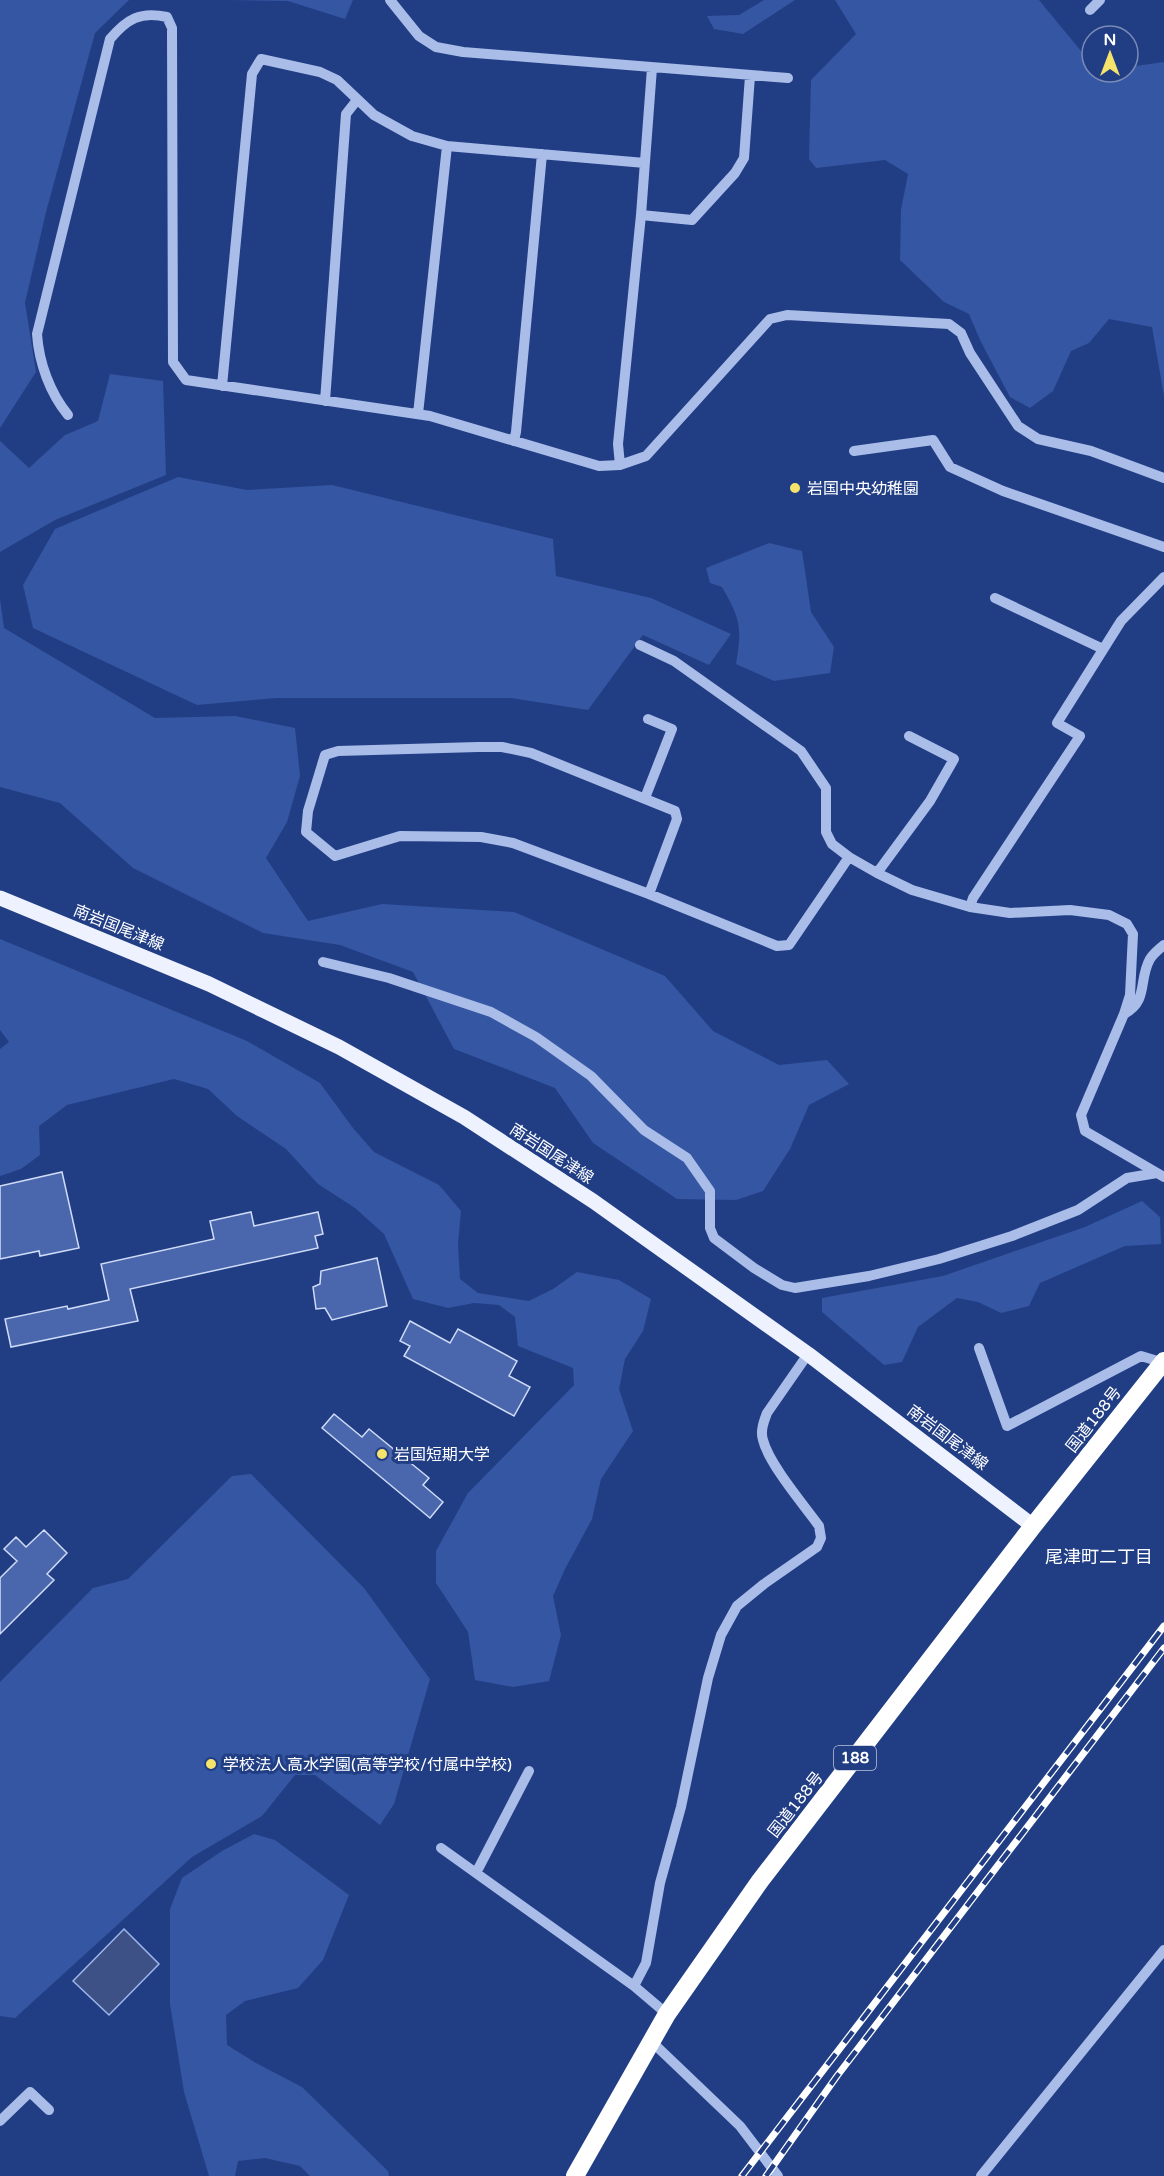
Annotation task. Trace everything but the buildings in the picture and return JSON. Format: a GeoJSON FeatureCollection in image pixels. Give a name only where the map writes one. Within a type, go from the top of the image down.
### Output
{"type":"FeatureCollection","features":[{"type":"Feature","properties":{"kind":"highway","name":"国道188号"},"geometry":{"type":"LineString","coordinates":[[575,2176],[667,2014],[760,1881],[1033,1526],[1164,1362]]}},
{"type":"Feature","properties":{"kind":"main road","name":"南岩国尾津線"},"geometry":{"type":"LineString","coordinates":[[0,898],[209,984],[339,1047],[464,1117],[593,1201],[808,1354],[1033,1526]]}},
{"type":"Feature","properties":{"kind":"street"},"geometry":{"type":"LineString","coordinates":[[390,0],[419,36],[436,47],[463,52],[788,78]]}},
{"type":"Feature","properties":{"kind":"street"},"geometry":{"type":"LineString","coordinates":[[1090,10],[1100,0]]}},
{"type":"Feature","properties":{"kind":"street"},"geometry":{"type":"LineString","coordinates":[[68,415],[58,402],[39,354],[38,334],[110,39],[119,28],[139,15],[153,14],[166,17],[172,28],[173,362],[186,380],[430,416],[599,466],[620,465],[646,456],[770,319],[787,315],[948,324],[961,333],[970,353],[1018,426],[1038,439],[1091,451],[1164,478]]}},
{"type":"Feature","properties":{"kind":"street"},"geometry":{"type":"LineString","coordinates":[[222,386],[252,74],[261,59],[320,72],[337,80],[374,115],[412,136],[447,146],[645,163]]}},
{"type":"Feature","properties":{"kind":"street"},"geometry":{"type":"LineString","coordinates":[[620,465],[618,444],[641,215],[652,68]]}},
{"type":"Feature","properties":{"kind":"street"},"geometry":{"type":"LineString","coordinates":[[641,215],[692,220],[735,173],[744,158],[750,76]]}},
{"type":"Feature","properties":{"kind":"street"},"geometry":{"type":"LineString","coordinates":[[325,401],[346,114],[357,100]]}},
{"type":"Feature","properties":{"kind":"street"},"geometry":{"type":"LineString","coordinates":[[418,414],[447,146]]}},
{"type":"Feature","properties":{"kind":"street"},"geometry":{"type":"LineString","coordinates":[[514,441],[542,154]]}},
{"type":"Feature","properties":{"kind":"street"},"geometry":{"type":"LineString","coordinates":[[854,451],[933,440],[950,466],[1003,491],[1164,546]]}},
{"type":"Feature","properties":{"kind":"street"},"geometry":{"type":"LineString","coordinates":[[970,906],[973,898],[1080,736],[1057,723],[1120,621],[1164,578]]}},
{"type":"Feature","properties":{"kind":"street"},"geometry":{"type":"LineString","coordinates":[[995,598],[1103,649]]}},
{"type":"Feature","properties":{"kind":"street"},"geometry":{"type":"LineString","coordinates":[[640,645],[674,661],[801,751],[826,788],[826,832],[832,844],[849,857],[912,890],[970,906],[1010,912],[1070,910],[1109,915],[1126,924],[1133,934],[1130,995],[1081,1115],[1085,1131],[1161,1175]]}},
{"type":"Feature","properties":{"kind":"street"},"geometry":{"type":"LineString","coordinates":[[645,798],[672,729],[648,719]]}},
{"type":"Feature","properties":{"kind":"street"},"geometry":{"type":"LineString","coordinates":[[877,873],[930,801],[954,759],[909,736]]}},
{"type":"Feature","properties":{"kind":"street"},"geometry":{"type":"LineString","coordinates":[[649,894],[678,819],[675,811],[645,798],[531,753],[502,747],[338,751],[325,755],[308,811],[306,832],[335,855],[400,837],[481,837],[513,843],[649,894],[777,946],[789,945],[849,857]]}},
{"type":"Feature","properties":{"kind":"street"},"geometry":{"type":"LineString","coordinates":[[1124,1014],[1136,1008],[1147,966],[1151,957],[1164,945]]}},
{"type":"Feature","properties":{"kind":"street"},"geometry":{"type":"LineString","coordinates":[[324,962],[389,978],[491,1012],[536,1037],[591,1076],[644,1130],[687,1158],[710,1191],[710,1228],[714,1238],[754,1268],[782,1285],[795,1288],[870,1276],[939,1259],[1012,1236],[1078,1210],[1127,1178],[1161,1175]]}},
{"type":"Feature","properties":{"kind":"street"},"geometry":{"type":"LineString","coordinates":[[979,1348],[1007,1426],[1141,1356],[1164,1362]]}},
{"type":"Feature","properties":{"kind":"street"},"geometry":{"type":"LineString","coordinates":[[634,1986],[646,1963],[660,1883],[681,1807],[708,1677],[721,1635],[737,1606],[817,1547],[821,1538],[819,1526],[769,1455],[762,1438],[763,1422],[767,1413],[808,1354]]}},
{"type":"Feature","properties":{"kind":"street"},"geometry":{"type":"LineString","coordinates":[[476,1873],[529,1771]]}},
{"type":"Feature","properties":{"kind":"street"},"geometry":{"type":"LineString","coordinates":[[441,1848],[634,1986],[667,2014]]}},
{"type":"Feature","properties":{"kind":"street"},"geometry":{"type":"LineString","coordinates":[[981,2176],[1164,1950]]}},
{"type":"Feature","properties":{"kind":"street"},"geometry":{"type":"LineString","coordinates":[[651,2041],[740,2126],[778,2176]]}},
{"type":"Feature","properties":{"kind":"street"},"geometry":{"type":"LineString","coordinates":[[0,2121],[30,2092],[49,2110]]}},
{"type":"Feature","properties":{"kind":"shaded area"},"geometry":{"type":"Polygon","coordinates":[[[0,0],[129,0],[95,33],[46,212],[25,303],[36,372],[0,428],[0,0]]]}},
{"type":"Feature","properties":{"kind":"shaded area"},"geometry":{"type":"Polygon","coordinates":[[[232,0],[353,0],[345,19],[288,1],[232,0]]]}},
{"type":"Feature","properties":{"kind":"shaded area"},"geometry":{"type":"Polygon","coordinates":[[[764,0],[795,0],[743,34],[714,29],[707,16],[739,15],[764,0]]]}},
{"type":"Feature","properties":{"kind":"shaded area"},"geometry":{"type":"Polygon","coordinates":[[[835,0],[1039,0],[1080,50],[1080,84],[1140,84],[1140,65],[1164,62],[1164,396],[1152,327],[1109,319],[1089,343],[1071,351],[1053,391],[1030,408],[1010,397],[969,314],[944,302],[900,260],[901,210],[908,174],[885,160],[816,168],[809,159],[811,80],[856,34],[835,0]]]}},
{"type":"Feature","properties":{"kind":"shaded area"},"geometry":{"type":"Polygon","coordinates":[[[110,374],[163,381],[166,475],[55,520],[0,552],[0,441],[29,468],[65,435],[98,421],[110,374]]]}},
{"type":"Feature","properties":{"kind":"shaded area"},"geometry":{"type":"Polygon","coordinates":[[[178,477],[247,490],[332,485],[553,539],[556,576],[651,598],[731,634],[709,665],[643,635],[588,710],[511,698],[276,698],[197,705],[33,628],[23,585],[55,529],[178,477]]]}},
{"type":"Feature","properties":{"kind":"shaded area"},"geometry":{"type":"Polygon","coordinates":[[[769,543],[802,551],[811,612],[834,647],[830,673],[774,681],[736,664],[739,633],[736,616],[722,587],[710,583],[706,568],[769,543]]]}},
{"type":"Feature","properties":{"kind":"shaded area"},"geometry":{"type":"Polygon","coordinates":[[[0,599],[4,628],[155,718],[235,716],[295,728],[300,776],[287,822],[266,858],[308,921],[382,904],[514,912],[665,976],[713,1031],[779,1065],[827,1060],[849,1084],[809,1105],[790,1149],[763,1191],[736,1200],[677,1199],[593,1143],[555,1088],[454,1049],[413,972],[340,945],[263,933],[133,868],[60,803],[0,787],[0,599]]]}},
{"type":"Feature","properties":{"kind":"shaded area"},"geometry":{"type":"Polygon","coordinates":[[[0,939],[247,1041],[320,1083],[374,1152],[439,1185],[461,1211],[458,1244],[460,1279],[478,1293],[529,1301],[553,1289],[577,1272],[619,1280],[651,1299],[643,1331],[625,1359],[619,1389],[633,1431],[601,1479],[592,1519],[553,1596],[561,1635],[549,1681],[513,1687],[475,1680],[468,1632],[436,1583],[436,1551],[468,1493],[574,1385],[573,1368],[518,1346],[515,1317],[499,1305],[474,1303],[448,1308],[413,1299],[384,1234],[355,1208],[318,1184],[286,1149],[237,1116],[208,1089],[174,1079],[67,1105],[39,1126],[40,1155],[21,1169],[0,1176],[0,1049],[9,1042],[0,1030],[0,939]]]}},
{"type":"Feature","properties":{"kind":"shaded area"},"geometry":{"type":"Polygon","coordinates":[[[1142,1201],[1160,1217],[1161,1244],[1125,1246],[1040,1283],[1029,1306],[1001,1313],[978,1302],[957,1298],[918,1327],[902,1362],[884,1365],[822,1312],[822,1298],[943,1276],[1085,1227],[1142,1201]]]}},
{"type":"Feature","properties":{"kind":"shaded area","name":"学校法人高水学園(高等学校/付属中学校)"},"geometry":{"type":"Polygon","coordinates":[[[251,1474],[364,1588],[430,1679],[394,1804],[380,1825],[315,1775],[295,1775],[262,1816],[192,1857],[15,2018],[0,2016],[0,1682],[93,1588],[128,1579],[232,1476],[251,1474]]]}},
{"type":"Feature","properties":{"kind":"shaded area"},"geometry":{"type":"Polygon","coordinates":[[[254,1834],[275,1840],[349,1895],[323,1960],[298,1988],[245,2001],[226,2015],[227,2045],[302,2087],[388,2171],[389,2176],[310,2176],[300,2166],[265,2158],[238,2161],[235,2176],[209,2176],[184,2092],[170,2004],[170,1909],[182,1878],[222,1851],[254,1834]]]}},
{"type":"Feature","properties":{"kind":"shaded area"},"geometry":{"type":"Polygon","coordinates":[[[124,1929],[159,1964],[109,2015],[73,1981],[124,1929]]]}},
{"type":"Feature","properties":{"kind":"railway"},"geometry":{"type":"LineString","coordinates":[[742,2176],[1164,1626]]}},
{"type":"Feature","properties":{"kind":"railway"},"geometry":{"type":"LineString","coordinates":[[766,2176],[837,2076],[1164,1648]]}},
{"type":"Feature","properties":{"kind":"place","name":"岩国中央幼稚園"},"geometry":{"type":"Point","coordinates":[795,488]}},
{"type":"Feature","properties":{"kind":"place","name":"岩国短期大学"},"geometry":{"type":"Point","coordinates":[382,1454]}},
{"type":"Feature","properties":{"kind":"place","name":"学校法人高水学園(高等学校/付属中学校)"},"geometry":{"type":"Point","coordinates":[211,1764]}},
{"type":"Feature","properties":{"kind":"district","name":"尾津町二丁目"},"geometry":{"type":"Point","coordinates":[1099,1557]}}]}
